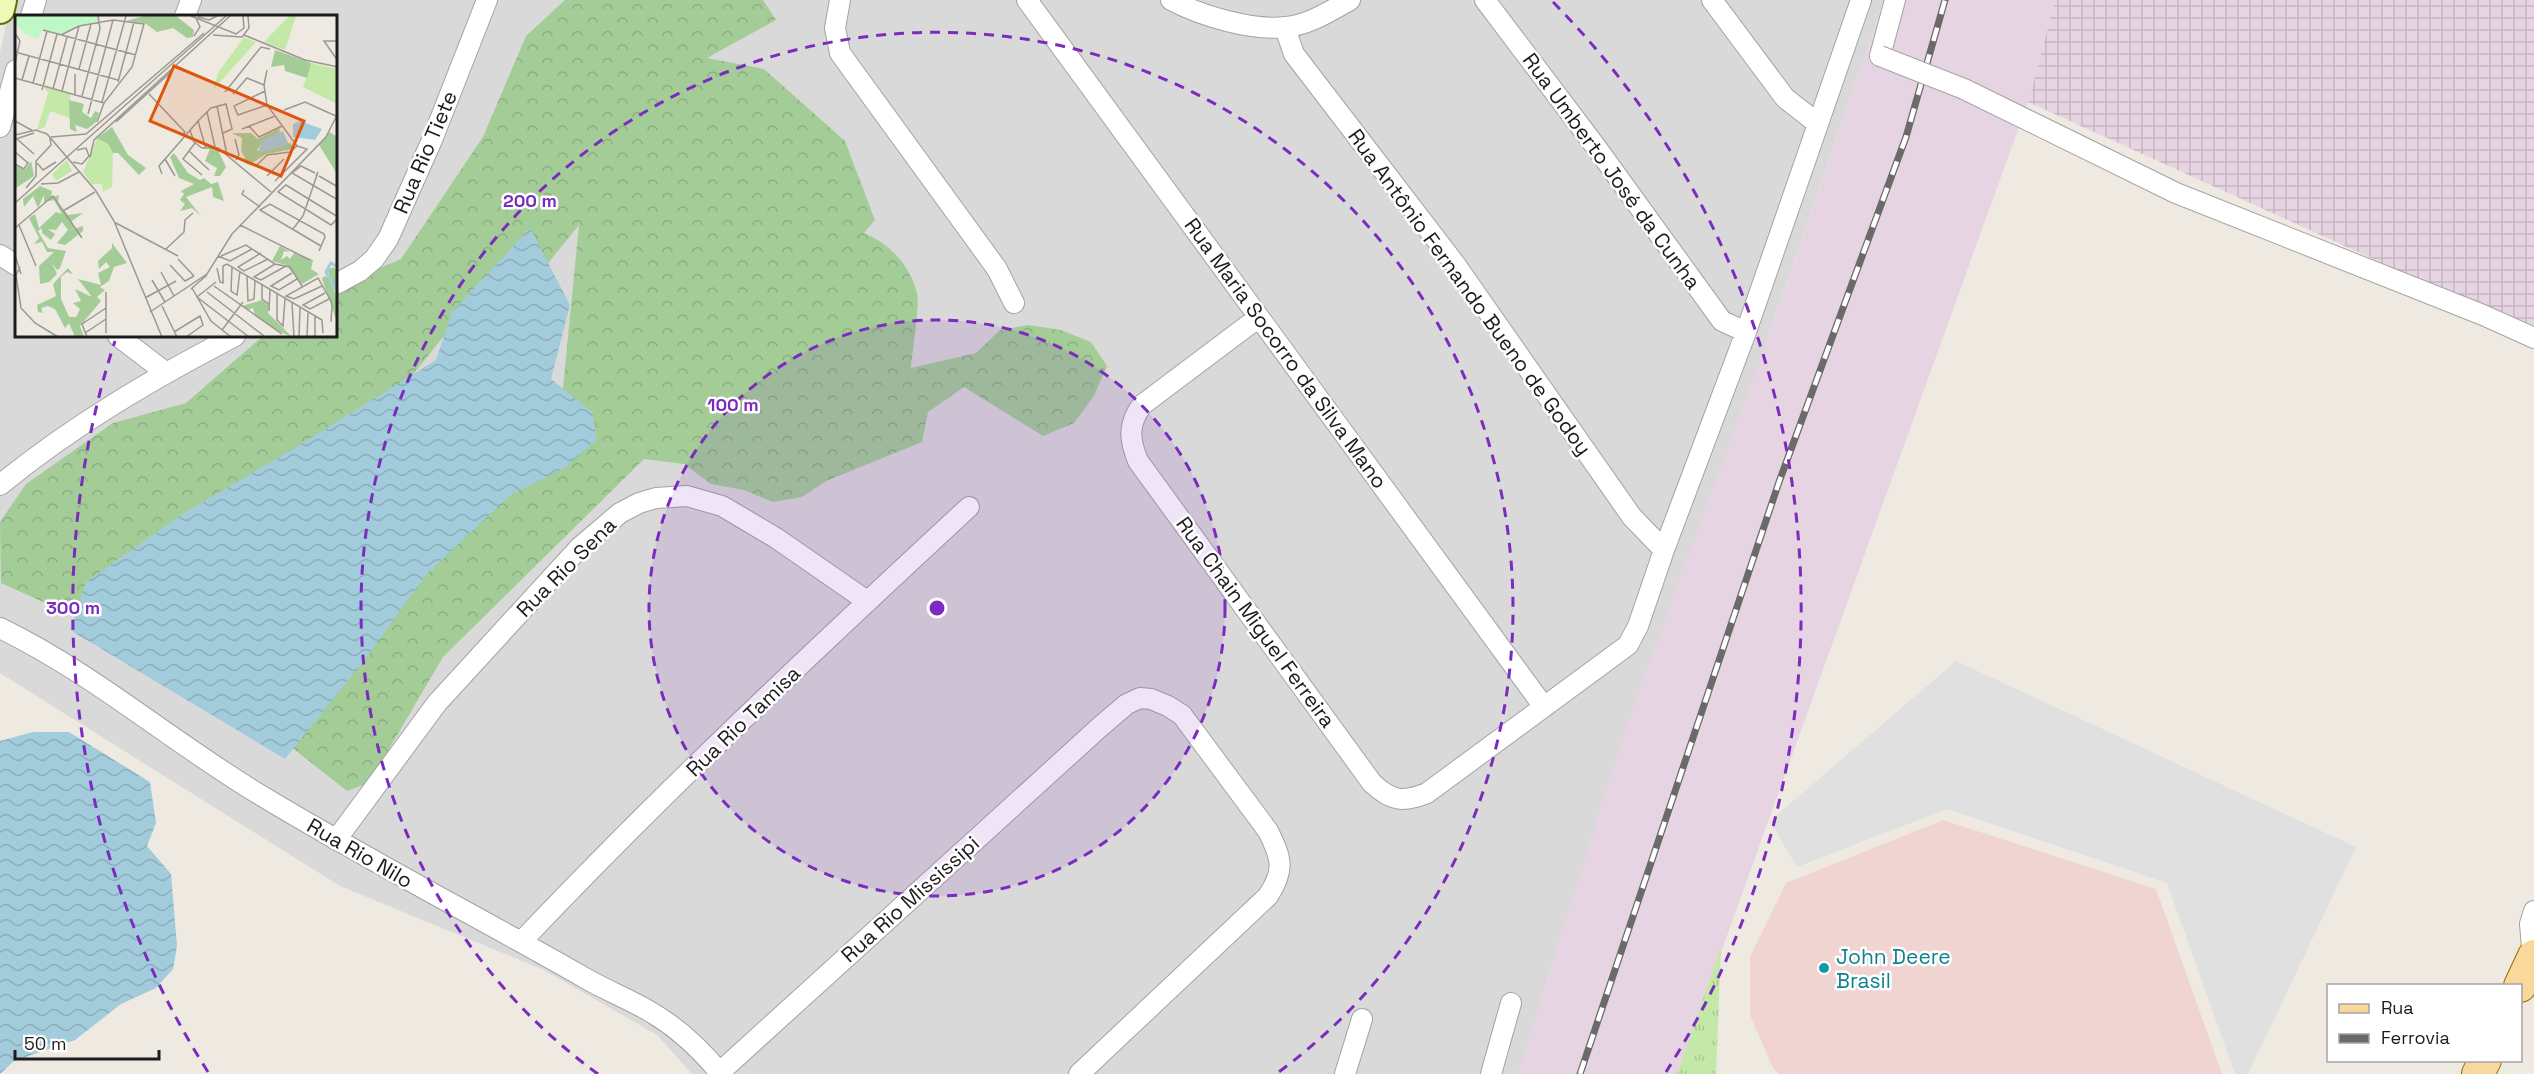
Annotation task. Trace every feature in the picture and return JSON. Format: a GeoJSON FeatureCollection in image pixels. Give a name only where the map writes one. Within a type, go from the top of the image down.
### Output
{"type":"FeatureCollection","features":[{"type":"Feature","properties":{"kind":"main road"},"geometry":{"type":"LineString","coordinates":[[0,9],[2,0]]}},
{"type":"Feature","properties":{"kind":"street"},"geometry":{"type":"LineString","coordinates":[[32,15],[36,0]]}},
{"type":"Feature","properties":{"kind":"street"},"geometry":{"type":"LineString","coordinates":[[185,15],[191,0]]}},
{"type":"Feature","properties":{"kind":"street","name":"Rua Rio Tiete"},"geometry":{"type":"LineString","coordinates":[[338,283],[360,271],[374,259],[388,239],[432,140],[487,0]]}},
{"type":"Feature","properties":{"kind":"street"},"geometry":{"type":"LineString","coordinates":[[840,0],[835,28],[840,53],[997,268],[1014,303]]}},
{"type":"Feature","properties":{"kind":"street","name":"Rua Maria Socorro da Silva Mano"},"geometry":{"type":"LineString","coordinates":[[1027,0],[1544,707]]}},
{"type":"Feature","properties":{"kind":"street"},"geometry":{"type":"LineString","coordinates":[[1171,0],[1229,23],[1286,27],[1325,15],[1350,0]]}},
{"type":"Feature","properties":{"kind":"street","name":"Rua Umberto José da Cunha"},"geometry":{"type":"LineString","coordinates":[[1485,0],[1596,147],[1722,321],[1746,332]]}},
{"type":"Feature","properties":{"kind":"street"},"geometry":{"type":"LineString","coordinates":[[1712,0],[1785,98],[1817,123]]}},
{"type":"Feature","properties":{"kind":"street"},"geometry":{"type":"LineString","coordinates":[[1544,707],[1628,645],[1638,626],[1664,549],[1746,332],[1861,0]]}},
{"type":"Feature","properties":{"kind":"street"},"geometry":{"type":"LineString","coordinates":[[1895,0],[1880,56],[1964,89],[2176,193],[2483,315],[2534,338]]}},
{"type":"Feature","properties":{"kind":"street","name":"Rua Antônio Fernando Bueno de Godoy"},"geometry":{"type":"LineString","coordinates":[[1286,27],[1294,54],[1455,264],[1632,517],[1664,549]]}},
{"type":"Feature","properties":{"kind":"street"},"geometry":{"type":"LineString","coordinates":[[0,127],[15,74]]}},
{"type":"Feature","properties":{"kind":"street"},"geometry":{"type":"LineString","coordinates":[[0,255],[15,264]]}},
{"type":"Feature","properties":{"kind":"street","name":"Rua Chain Miguel Ferreira"},"geometry":{"type":"LineString","coordinates":[[1259,317],[1142,405],[1132,420],[1131,443],[1138,461],[1372,783],[1384,794],[1399,799],[1412,799],[1427,793],[1544,707]]}},
{"type":"Feature","properties":{"kind":"street"},"geometry":{"type":"LineString","coordinates":[[121,338],[165,372]]}},
{"type":"Feature","properties":{"kind":"street"},"geometry":{"type":"LineString","coordinates":[[0,485],[72,432],[165,372],[231,338]]}},
{"type":"Feature","properties":{"kind":"street","name":"Rua Rio Sena"},"geometry":{"type":"LineString","coordinates":[[336,840],[437,703],[580,547],[620,513],[639,503],[656,498],[687,496],[722,506],[776,538],[867,602]]}},
{"type":"Feature","properties":{"kind":"street","name":"Rua Rio Tamisa"},"geometry":{"type":"LineString","coordinates":[[522,941],[594,864],[969,507]]}},
{"type":"Feature","properties":{"kind":"street","name":"Rua Rio Nilo"},"geometry":{"type":"LineString","coordinates":[[0,628],[39,647],[225,774],[336,840],[440,899],[522,941],[587,980],[653,1013],[682,1034],[720,1073]]}},
{"type":"Feature","properties":{"kind":"street","name":"Rua Rio Mississipi"},"geometry":{"type":"LineString","coordinates":[[720,1073],[1101,726],[1127,704],[1140,698],[1151,699],[1182,716],[1230,778],[1276,847],[1282,868],[1278,881],[1268,896],[1079,1074]]}},
{"type":"Feature","properties":{"kind":"street"},"geometry":{"type":"LineString","coordinates":[[2529,967],[2530,924],[2534,910]]}},
{"type":"Feature","properties":{"kind":"street"},"geometry":{"type":"LineString","coordinates":[[1491,1074],[1511,1003]]}},
{"type":"Feature","properties":{"kind":"street"},"geometry":{"type":"LineString","coordinates":[[1345,1074],[1362,1019]]}},
{"type":"Feature","properties":{"kind":"shaded area"},"geometry":{"type":"Polygon","coordinates":[[[12,0],[1884,0],[1549,974],[1520,1074],[692,1074],[657,1035],[544,970],[340,886],[0,673],[0,52],[12,0]]]}},
{"type":"Feature","properties":{"kind":"shaded area"},"geometry":{"type":"Polygon","coordinates":[[[1884,0],[2055,0],[2028,102],[1677,1074],[1518,1074],[1627,724],[1774,321],[1884,0]]]}},
{"type":"Feature","properties":{"kind":"shaded area"},"geometry":{"type":"Polygon","coordinates":[[[2055,0],[2534,0],[2534,332],[2028,102],[2055,0]]]}},
{"type":"Feature","properties":{"kind":"shaded area"},"geometry":{"type":"Polygon","coordinates":[[[1956,661],[2356,847],[2248,1074],[2235,1074],[2167,883],[1947,809],[1797,867],[1770,821],[1956,661]]]}},
{"type":"Feature","properties":{"kind":"shaded area"},"geometry":{"type":"Polygon","coordinates":[[[1943,820],[2156,889],[2222,1074],[1779,1074],[1773,1068],[1750,1015],[1750,957],[1786,883],[1943,820]]]}},
{"type":"Feature","properties":{"kind":"green space"},"geometry":{"type":"Polygon","coordinates":[[[565,0],[763,0],[776,20],[707,58],[764,69],[845,141],[875,220],[864,233],[883,243],[898,257],[909,273],[917,293],[917,319],[911,368],[976,353],[1000,330],[1028,325],[1061,330],[1091,342],[1107,366],[1094,396],[1074,423],[1043,436],[964,387],[928,412],[922,442],[826,481],[802,497],[773,502],[744,490],[711,484],[684,464],[644,459],[443,657],[369,783],[347,791],[290,746],[308,649],[560,418],[579,225],[540,273],[481,290],[406,383],[177,520],[74,616],[1,583],[0,522],[26,484],[113,423],[186,403],[261,338],[338,338],[338,286],[401,259],[483,137],[526,36],[565,0]]]}},
{"type":"Feature","properties":{"kind":"green space"},"geometry":{"type":"Polygon","coordinates":[[[1721,947],[1716,1074],[1677,1074],[1721,947]]]}},
{"type":"Feature","properties":{"kind":"water"},"geometry":{"type":"Polygon","coordinates":[[[530,228],[570,305],[551,379],[593,413],[596,440],[566,467],[509,496],[426,575],[365,659],[285,759],[70,630],[86,582],[181,515],[298,446],[436,360],[452,312],[530,228]]]}},
{"type":"Feature","properties":{"kind":"water"},"geometry":{"type":"Polygon","coordinates":[[[33,732],[69,732],[150,782],[156,823],[147,846],[171,874],[177,946],[173,969],[156,988],[121,1004],[75,1040],[14,1061],[0,1074],[0,741],[33,732]]]}},
{"type":"Feature","properties":{"kind":"railway"},"geometry":{"type":"LineString","coordinates":[[1580,1074],[1779,482],[1906,137],[1945,0]]}},
{"type":"Feature","properties":{"kind":"place","name":"John Deere Brasil"},"geometry":{"type":"Point","coordinates":[1824,968]}}]}
